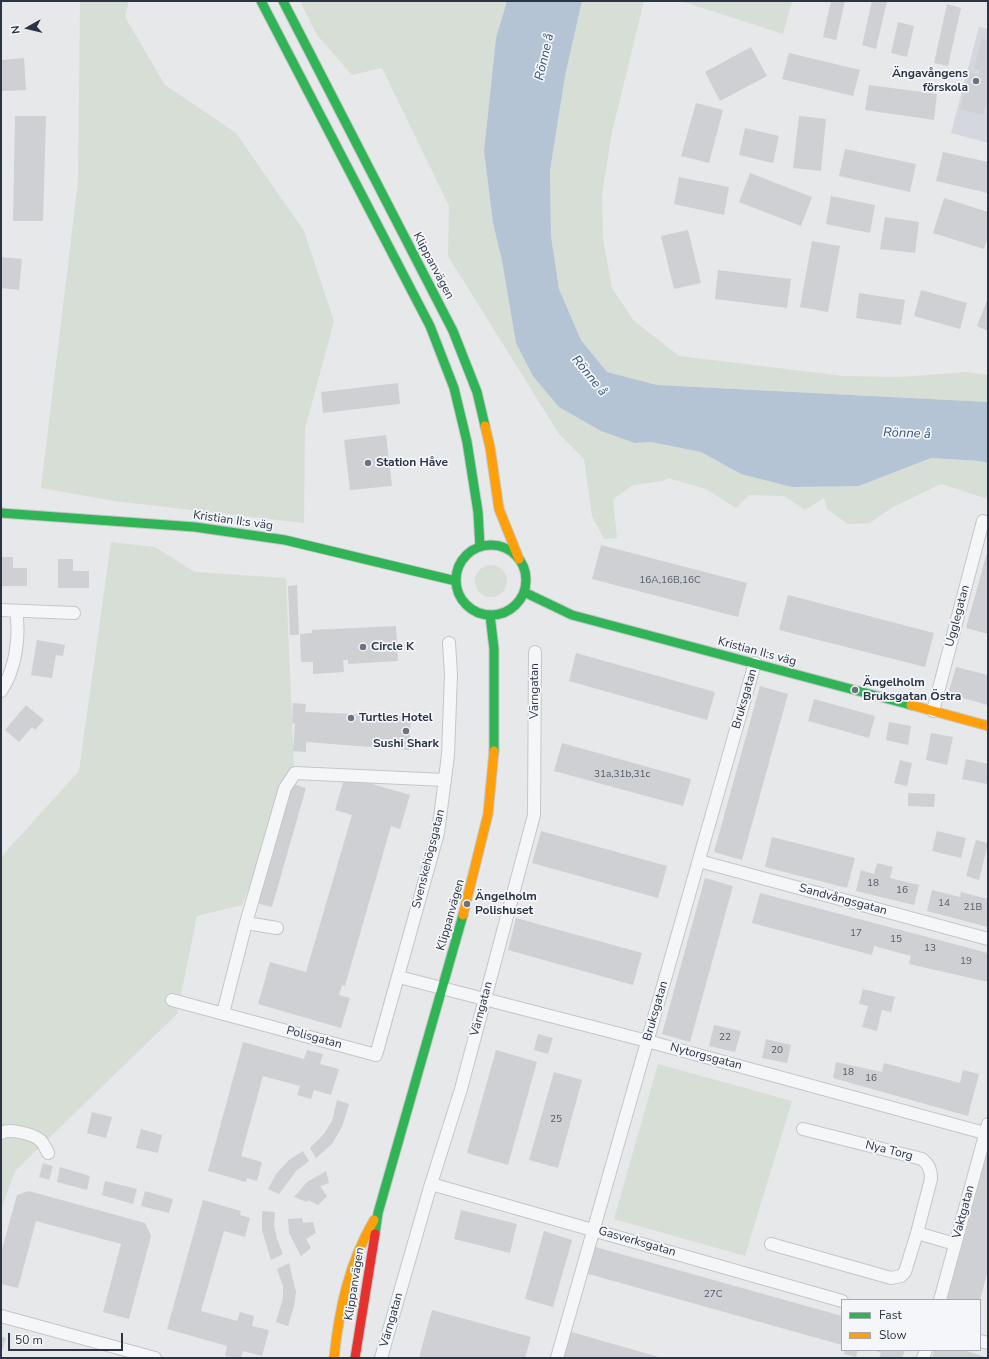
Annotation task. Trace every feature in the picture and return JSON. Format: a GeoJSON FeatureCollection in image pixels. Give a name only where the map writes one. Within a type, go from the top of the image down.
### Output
{"type":"FeatureCollection","features":[{"type":"Feature","properties":{"kind":"main road"},"geometry":{"type":"LineString","coordinates":[[262,1],[430,326],[454,388],[467,442],[478,512],[480,547]]}},
{"type":"Feature","properties":{"kind":"main road","name":"Klippanvägen"},"geometry":{"type":"LineString","coordinates":[[282,1],[453,331],[477,392],[490,447],[499,509],[526,575],[524,592]]}},
{"type":"Feature","properties":{"kind":"main road","name":"Kristian II:s väg"},"geometry":{"type":"LineString","coordinates":[[1,513],[195,527],[285,540],[456,581]]}},
{"type":"Feature","properties":{"kind":"main road"},"geometry":{"type":"LineString","coordinates":[[519,559],[505,548],[488,545],[480,547],[465,557],[457,572],[456,581],[458,590],[466,605],[481,614],[499,614],[514,607],[524,592]]}},
{"type":"Feature","properties":{"kind":"main road","name":"Kristian II:s väg"},"geometry":{"type":"LineString","coordinates":[[524,592],[572,615],[933,710],[988,726]]}},
{"type":"Feature","properties":{"kind":"main road","name":"Klippanvägen"},"geometry":{"type":"LineString","coordinates":[[355,1358],[378,1213],[473,881],[488,814],[495,738],[494,649],[490,615]]}},
{"type":"Feature","properties":{"kind":"main road","name":"Klippanvägen"},"geometry":{"type":"LineString","coordinates":[[334,1358],[345,1289],[363,1236],[378,1213]]}},
{"type":"Feature","properties":{"kind":"street","name":"Ugglegatan"},"geometry":{"type":"LineString","coordinates":[[933,710],[983,521]]}},
{"type":"Feature","properties":{"kind":"street"},"geometry":{"type":"LineString","coordinates":[[1,610],[74,613]]}},
{"type":"Feature","properties":{"kind":"street"},"geometry":{"type":"LineString","coordinates":[[1,691],[10,676],[15,658],[17,632],[16,611]]}},
{"type":"Feature","properties":{"kind":"street","name":"Svenskehögsgatan"},"geometry":{"type":"LineString","coordinates":[[399,977],[438,833],[446,780],[451,703],[449,643]]}},
{"type":"Feature","properties":{"kind":"street","name":"Värngatan"},"geometry":{"type":"LineString","coordinates":[[381,1358],[431,1184],[461,1089],[534,815],[535,652]]}},
{"type":"Feature","properties":{"kind":"street","name":"Bruksgatan"},"geometry":{"type":"LineString","coordinates":[[557,1358],[755,663]]}},
{"type":"Feature","properties":{"kind":"street"},"geometry":{"type":"LineString","coordinates":[[223,1013],[246,923],[285,788],[295,772],[446,780]]}},
{"type":"Feature","properties":{"kind":"street","name":"Sandvångsgatan"},"geometry":{"type":"LineString","coordinates":[[699,861],[988,939]]}},
{"type":"Feature","properties":{"kind":"street"},"geometry":{"type":"LineString","coordinates":[[246,923],[277,928]]}},
{"type":"Feature","properties":{"kind":"street","name":"Nytorgsgatan"},"geometry":{"type":"LineString","coordinates":[[399,977],[987,1131]]}},
{"type":"Feature","properties":{"kind":"street","name":"Polisgatan"},"geometry":{"type":"LineString","coordinates":[[172,1000],[376,1055],[399,977]]}},
{"type":"Feature","properties":{"kind":"street","name":"Nya Torg"},"geometry":{"type":"LineString","coordinates":[[771,1244],[891,1278],[901,1276],[908,1268],[931,1179],[931,1172],[928,1164],[922,1159],[804,1129]]}},
{"type":"Feature","properties":{"kind":"street"},"geometry":{"type":"LineString","coordinates":[[1,1133],[5,1130],[21,1132],[41,1141],[48,1153]]}},
{"type":"Feature","properties":{"kind":"street","name":"Vaktgatan"},"geometry":{"type":"LineString","coordinates":[[940,1299],[987,1131]]}},
{"type":"Feature","properties":{"kind":"street","name":"Gasverksgatan"},"geometry":{"type":"LineString","coordinates":[[431,1184],[841,1301]]}},
{"type":"Feature","properties":{"kind":"street"},"geometry":{"type":"LineString","coordinates":[[917,1233],[955,1244]]}},
{"type":"Feature","properties":{"kind":"street"},"geometry":{"type":"LineString","coordinates":[[1,1316],[136,1356],[155,1358]]}},
{"type":"Feature","properties":{"kind":"shaded area"},"geometry":{"type":"Polygon","coordinates":[[[80,1],[129,1],[125,17],[165,85],[236,133],[304,231],[334,321],[305,429],[304,523],[114,501],[41,488],[78,182],[80,1]]]}},
{"type":"Feature","properties":{"kind":"shaded area"},"geometry":{"type":"Polygon","coordinates":[[[300,1],[507,1],[496,38],[484,151],[493,223],[502,261],[516,343],[635,443],[651,442],[701,452],[741,474],[859,486],[931,458],[979,461],[988,463],[988,499],[941,484],[891,508],[870,523],[848,524],[827,509],[824,498],[805,510],[784,496],[749,495],[736,508],[706,489],[668,478],[663,481],[633,485],[613,499],[617,538],[604,539],[592,516],[584,459],[559,434],[448,256],[449,206],[382,68],[352,75],[317,35],[300,1]]]}},
{"type":"Feature","properties":{"kind":"shaded area"},"geometry":{"type":"Polygon","coordinates":[[[582,1],[644,1],[612,132],[602,195],[603,239],[612,288],[634,321],[679,356],[844,376],[900,377],[966,372],[988,375],[988,402],[657,385],[607,372],[581,340],[559,289],[551,236],[550,171],[565,76],[582,1]]]}},
{"type":"Feature","properties":{"kind":"shaded area"},"geometry":{"type":"Polygon","coordinates":[[[681,1],[792,1],[783,34],[681,1]]]}},
{"type":"Feature","properties":{"kind":"shaded area","name":"Ängavångens förskola"},"geometry":{"type":"Polygon","coordinates":[[[979,27],[988,29],[988,143],[951,133],[979,27]]]}},
{"type":"Feature","properties":{"kind":"shaded area"},"geometry":{"type":"Polygon","coordinates":[[[111,542],[155,547],[195,572],[286,578],[294,768],[242,905],[197,916],[177,1014],[15,1171],[1,1209],[1,857],[79,771],[111,542]]]}},
{"type":"Feature","properties":{"kind":"shaded area"},"geometry":{"type":"Polygon","coordinates":[[[488,565],[494,565],[503,569],[507,581],[503,593],[494,597],[488,597],[479,593],[475,584],[475,578],[479,569],[488,565]]]}},
{"type":"Feature","properties":{"kind":"shaded area"},"geometry":{"type":"Polygon","coordinates":[[[658,1064],[792,1101],[745,1256],[614,1219],[658,1064]]]}},
{"type":"Feature","properties":{"kind":"water","name":"Rönne å"},"geometry":{"type":"Polygon","coordinates":[[[507,1],[582,1],[565,76],[550,171],[551,236],[559,289],[581,340],[607,372],[657,385],[988,402],[988,463],[979,461],[931,458],[859,486],[792,487],[741,474],[701,452],[651,442],[635,443],[601,431],[559,407],[533,376],[516,343],[502,261],[493,223],[484,151],[496,38],[507,1]]]}},
{"type":"Feature","properties":{"kind":"building"},"geometry":{"type":"Polygon","coordinates":[[[831,1],[845,1],[836,40],[823,37],[831,1]]]}},
{"type":"Feature","properties":{"kind":"building"},"geometry":{"type":"Polygon","coordinates":[[[872,1],[887,1],[876,49],[862,45],[872,1]]]}},
{"type":"Feature","properties":{"kind":"building"},"geometry":{"type":"Polygon","coordinates":[[[947,4],[961,8],[948,66],[934,63],[947,4]]]}},
{"type":"Feature","properties":{"kind":"building"},"geometry":{"type":"Polygon","coordinates":[[[898,22],[914,26],[907,57],[891,53],[898,22]]]}},
{"type":"Feature","properties":{"kind":"building"},"geometry":{"type":"Polygon","coordinates":[[[982,39],[988,40],[988,95],[983,115],[960,109],[970,72],[978,75],[980,70],[974,68],[982,39]]]}},
{"type":"Feature","properties":{"kind":"building"},"geometry":{"type":"Polygon","coordinates":[[[751,47],[767,76],[720,101],[705,72],[751,47]]]}},
{"type":"Feature","properties":{"kind":"building"},"geometry":{"type":"Polygon","coordinates":[[[789,53],[860,70],[853,96],[782,79],[789,53]]]}},
{"type":"Feature","properties":{"kind":"building"},"geometry":{"type":"Polygon","coordinates":[[[24,58],[26,90],[1,91],[1,60],[24,58]]]}},
{"type":"Feature","properties":{"kind":"building"},"geometry":{"type":"Polygon","coordinates":[[[869,85],[937,94],[934,120],[865,110],[869,85]]]}},
{"type":"Feature","properties":{"kind":"building"},"geometry":{"type":"Polygon","coordinates":[[[696,103],[723,110],[709,163],[681,156],[696,103]]]}},
{"type":"Feature","properties":{"kind":"building"},"geometry":{"type":"Polygon","coordinates":[[[15,116],[46,116],[43,221],[13,221],[15,116]]]}},
{"type":"Feature","properties":{"kind":"building"},"geometry":{"type":"Polygon","coordinates":[[[799,116],[826,119],[821,171],[793,168],[799,116]]]}},
{"type":"Feature","properties":{"kind":"building"},"geometry":{"type":"Polygon","coordinates":[[[745,128],[779,136],[773,163],[739,155],[745,128]]]}},
{"type":"Feature","properties":{"kind":"building"},"geometry":{"type":"Polygon","coordinates":[[[845,149],[916,164],[910,192],[839,176],[845,149]]]}},
{"type":"Feature","properties":{"kind":"building"},"geometry":{"type":"Polygon","coordinates":[[[943,152],[988,162],[988,193],[936,181],[943,152]]]}},
{"type":"Feature","properties":{"kind":"building"},"geometry":{"type":"Polygon","coordinates":[[[750,173],[812,197],[801,226],[739,202],[750,173]]]}},
{"type":"Feature","properties":{"kind":"building"},"geometry":{"type":"Polygon","coordinates":[[[679,177],[729,187],[724,215],[674,204],[679,177]]]}},
{"type":"Feature","properties":{"kind":"building"},"geometry":{"type":"Polygon","coordinates":[[[831,196],[875,205],[870,233],[826,224],[831,196]]]}},
{"type":"Feature","properties":{"kind":"building"},"geometry":{"type":"Polygon","coordinates":[[[944,198],[988,212],[988,236],[984,249],[933,233],[944,198]]]}},
{"type":"Feature","properties":{"kind":"building"},"geometry":{"type":"Polygon","coordinates":[[[885,217],[919,222],[915,253],[880,249],[885,217]]]}},
{"type":"Feature","properties":{"kind":"building"},"geometry":{"type":"Polygon","coordinates":[[[688,230],[701,283],[674,289],[661,236],[688,230]]]}},
{"type":"Feature","properties":{"kind":"building"},"geometry":{"type":"Polygon","coordinates":[[[812,241],[840,246],[828,312],[800,307],[812,241]]]}},
{"type":"Feature","properties":{"kind":"building"},"geometry":{"type":"Polygon","coordinates":[[[1,257],[22,259],[19,290],[1,288],[1,257]]]}},
{"type":"Feature","properties":{"kind":"building"},"geometry":{"type":"Polygon","coordinates":[[[718,270],[791,279],[787,308],[715,299],[718,270]]]}},
{"type":"Feature","properties":{"kind":"building"},"geometry":{"type":"Polygon","coordinates":[[[921,290],[967,303],[960,329],[914,316],[921,290]]]}},
{"type":"Feature","properties":{"kind":"building"},"geometry":{"type":"Polygon","coordinates":[[[859,293],[905,300],[901,325],[856,318],[859,293]]]}},
{"type":"Feature","properties":{"kind":"building"},"geometry":{"type":"Polygon","coordinates":[[[988,298],[988,331],[977,326],[988,298]]]}},
{"type":"Feature","properties":{"kind":"building"},"geometry":{"type":"Polygon","coordinates":[[[398,383],[400,404],[323,413],[321,392],[398,383]]]}},
{"type":"Feature","properties":{"kind":"building","name":"Station Håve"},"geometry":{"type":"Polygon","coordinates":[[[386,435],[392,486],[350,490],[344,440],[386,435]]]}},
{"type":"Feature","properties":{"kind":"building"},"geometry":{"type":"Polygon","coordinates":[[[601,545],[747,583],[738,617],[592,579],[601,545]]]}},
{"type":"Feature","properties":{"kind":"building"},"geometry":{"type":"Polygon","coordinates":[[[988,549],[988,634],[966,628],[988,549]]]}},
{"type":"Feature","properties":{"kind":"building"},"geometry":{"type":"Polygon","coordinates":[[[1,557],[13,557],[13,568],[27,568],[27,586],[1,586],[1,557]]]}},
{"type":"Feature","properties":{"kind":"building"},"geometry":{"type":"Polygon","coordinates":[[[58,559],[73,559],[73,571],[89,571],[89,588],[58,588],[58,559]]]}},
{"type":"Feature","properties":{"kind":"building"},"geometry":{"type":"Polygon","coordinates":[[[297,585],[299,635],[290,635],[288,586],[297,585]]]}},
{"type":"Feature","properties":{"kind":"building"},"geometry":{"type":"Polygon","coordinates":[[[788,595],[934,633],[925,667],[779,630],[788,595]]]}},
{"type":"Feature","properties":{"kind":"building"},"geometry":{"type":"Polygon","coordinates":[[[396,626],[398,661],[348,664],[348,660],[343,660],[344,672],[313,674],[313,662],[301,662],[300,634],[312,633],[312,630],[396,626]]]}},
{"type":"Feature","properties":{"kind":"building"},"geometry":{"type":"Polygon","coordinates":[[[37,640],[65,645],[63,656],[56,655],[52,678],[31,675],[37,640]]]}},
{"type":"Feature","properties":{"kind":"building"},"geometry":{"type":"Polygon","coordinates":[[[576,653],[715,692],[707,720],[569,681],[576,653]]]}},
{"type":"Feature","properties":{"kind":"building"},"geometry":{"type":"Polygon","coordinates":[[[956,667],[988,675],[988,705],[948,694],[956,667]]]}},
{"type":"Feature","properties":{"kind":"building"},"geometry":{"type":"Polygon","coordinates":[[[760,686],[788,694],[742,860],[714,852],[760,686]]]}},
{"type":"Feature","properties":{"kind":"building"},"geometry":{"type":"Polygon","coordinates":[[[814,699],[875,716],[869,738],[808,721],[814,699]]]}},
{"type":"Feature","properties":{"kind":"building"},"geometry":{"type":"Polygon","coordinates":[[[293,703],[306,704],[305,712],[411,716],[409,750],[306,742],[306,752],[293,751],[295,724],[292,723],[293,703]]]}},
{"type":"Feature","properties":{"kind":"building"},"geometry":{"type":"Polygon","coordinates":[[[26,705],[44,720],[35,730],[32,727],[19,742],[5,730],[26,705]]]}},
{"type":"Feature","properties":{"kind":"building"},"geometry":{"type":"Polygon","coordinates":[[[889,722],[911,726],[908,745],[886,740],[889,722]]]}},
{"type":"Feature","properties":{"kind":"building"},"geometry":{"type":"Polygon","coordinates":[[[931,733],[953,737],[947,765],[926,760],[931,733]]]}},
{"type":"Feature","properties":{"kind":"building"},"geometry":{"type":"Polygon","coordinates":[[[562,743],[691,779],[683,806],[554,771],[562,743]]]}},
{"type":"Feature","properties":{"kind":"building"},"geometry":{"type":"Polygon","coordinates":[[[966,759],[988,764],[987,784],[962,779],[966,759]]]}},
{"type":"Feature","properties":{"kind":"building"},"geometry":{"type":"Polygon","coordinates":[[[900,760],[912,763],[907,786],[894,783],[900,760]]]}},
{"type":"Feature","properties":{"kind":"building"},"geometry":{"type":"Polygon","coordinates":[[[345,776],[410,795],[400,829],[391,826],[345,986],[342,985],[339,995],[350,998],[341,1028],[258,1004],[270,962],[306,972],[352,815],[335,810],[345,776]]]}},
{"type":"Feature","properties":{"kind":"building"},"geometry":{"type":"Polygon","coordinates":[[[290,783],[306,788],[272,907],[256,903],[290,783]]]}},
{"type":"Feature","properties":{"kind":"building"},"geometry":{"type":"Polygon","coordinates":[[[908,793],[935,794],[934,807],[908,806],[908,793]]]}},
{"type":"Feature","properties":{"kind":"building"},"geometry":{"type":"Polygon","coordinates":[[[541,831],[667,866],[658,898],[532,863],[541,831]]]}},
{"type":"Feature","properties":{"kind":"building"},"geometry":{"type":"Polygon","coordinates":[[[937,831],[966,838],[961,858],[932,851],[937,831]]]}},
{"type":"Feature","properties":{"kind":"building"},"geometry":{"type":"Polygon","coordinates":[[[772,837],[855,858],[847,888],[765,867],[772,837]]]}},
{"type":"Feature","properties":{"kind":"building"},"geometry":{"type":"Polygon","coordinates":[[[976,840],[988,843],[979,880],[966,876],[976,840]]]}},
{"type":"Feature","properties":{"kind":"building"},"geometry":{"type":"Polygon","coordinates":[[[877,863],[893,867],[890,878],[919,885],[914,905],[856,891],[861,870],[874,874],[877,863]]]}},
{"type":"Feature","properties":{"kind":"building"},"geometry":{"type":"Polygon","coordinates":[[[705,878],[733,886],[690,1042],[662,1034],[705,878]]]}},
{"type":"Feature","properties":{"kind":"building"},"geometry":{"type":"Polygon","coordinates":[[[932,890],[960,897],[961,892],[988,899],[988,927],[927,911],[932,890]]]}},
{"type":"Feature","properties":{"kind":"building"},"geometry":{"type":"Polygon","coordinates":[[[760,893],[988,953],[988,982],[909,964],[911,956],[874,946],[872,955],[752,923],[760,893]]]}},
{"type":"Feature","properties":{"kind":"building"},"geometry":{"type":"Polygon","coordinates":[[[516,918],[642,953],[633,985],[508,950],[516,918]]]}},
{"type":"Feature","properties":{"kind":"building"},"geometry":{"type":"Polygon","coordinates":[[[863,989],[895,997],[891,1012],[882,1010],[877,1031],[862,1027],[868,1006],[859,1004],[863,989]]]}},
{"type":"Feature","properties":{"kind":"building"},"geometry":{"type":"Polygon","coordinates":[[[714,1025],[741,1031],[735,1052],[709,1046],[714,1025]]]}},
{"type":"Feature","properties":{"kind":"building"},"geometry":{"type":"Polygon","coordinates":[[[538,1034],[553,1038],[548,1054],[534,1050],[538,1034]]]}},
{"type":"Feature","properties":{"kind":"building"},"geometry":{"type":"Polygon","coordinates":[[[766,1039],[791,1045],[787,1063],[762,1058],[766,1039]]]}},
{"type":"Feature","properties":{"kind":"building"},"geometry":{"type":"Polygon","coordinates":[[[243,1042],[304,1059],[307,1050],[323,1054],[320,1064],[339,1069],[331,1095],[314,1090],[311,1099],[297,1095],[300,1086],[263,1076],[241,1156],[262,1162],[257,1181],[247,1178],[246,1182],[208,1171],[243,1042]]]}},
{"type":"Feature","properties":{"kind":"building"},"geometry":{"type":"Polygon","coordinates":[[[496,1050],[537,1062],[508,1165],[467,1153],[496,1050]]]}},
{"type":"Feature","properties":{"kind":"building"},"geometry":{"type":"Polygon","coordinates":[[[836,1062],[882,1072],[884,1063],[960,1083],[963,1070],[979,1074],[968,1116],[833,1078],[836,1062]]]}},
{"type":"Feature","properties":{"kind":"building"},"geometry":{"type":"Polygon","coordinates":[[[554,1072],[582,1080],[558,1168],[529,1160],[554,1072]]]}},
{"type":"Feature","properties":{"kind":"building"},"geometry":{"type":"Polygon","coordinates":[[[337,1100],[349,1104],[342,1127],[332,1144],[316,1158],[310,1148],[323,1135],[332,1121],[337,1100]]]}},
{"type":"Feature","properties":{"kind":"building"},"geometry":{"type":"Polygon","coordinates":[[[92,1112],[112,1117],[106,1138],[87,1133],[92,1112]]]}},
{"type":"Feature","properties":{"kind":"building"},"geometry":{"type":"Polygon","coordinates":[[[141,1129],[162,1135],[158,1153],[136,1148],[141,1129]]]}},
{"type":"Feature","properties":{"kind":"building"},"geometry":{"type":"Polygon","coordinates":[[[988,1150],[988,1270],[980,1299],[947,1299],[988,1150]]]}},
{"type":"Feature","properties":{"kind":"building"},"geometry":{"type":"Polygon","coordinates":[[[303,1151],[309,1161],[296,1171],[279,1194],[268,1189],[276,1174],[289,1160],[303,1151]]]}},
{"type":"Feature","properties":{"kind":"building"},"geometry":{"type":"Polygon","coordinates":[[[43,1163],[53,1166],[49,1180],[39,1177],[43,1163]]]}},
{"type":"Feature","properties":{"kind":"building"},"geometry":{"type":"Polygon","coordinates":[[[60,1167],[90,1176],[87,1190],[57,1182],[60,1167]]]}},
{"type":"Feature","properties":{"kind":"building"},"geometry":{"type":"Polygon","coordinates":[[[326,1171],[329,1183],[320,1186],[327,1196],[318,1205],[308,1200],[307,1202],[294,1197],[307,1182],[326,1171]]]}},
{"type":"Feature","properties":{"kind":"building"},"geometry":{"type":"Polygon","coordinates":[[[105,1181],[137,1189],[133,1204],[102,1195],[105,1181]]]}},
{"type":"Feature","properties":{"kind":"building"},"geometry":{"type":"Polygon","coordinates":[[[29,1191],[145,1223],[151,1236],[129,1319],[103,1312],[121,1244],[36,1221],[18,1288],[1,1284],[1,1253],[17,1195],[29,1191]]]}},
{"type":"Feature","properties":{"kind":"building"},"geometry":{"type":"Polygon","coordinates":[[[145,1191],[173,1199],[169,1213],[141,1206],[145,1191]]]}},
{"type":"Feature","properties":{"kind":"building"},"geometry":{"type":"Polygon","coordinates":[[[203,1200],[241,1211],[240,1215],[250,1218],[245,1237],[224,1231],[201,1311],[237,1321],[240,1312],[254,1316],[252,1326],[269,1330],[262,1356],[243,1351],[241,1358],[225,1356],[227,1346],[167,1329],[203,1200]]]}},
{"type":"Feature","properties":{"kind":"building"},"geometry":{"type":"Polygon","coordinates":[[[461,1210],[517,1224],[510,1253],[454,1239],[461,1210]]]}},
{"type":"Feature","properties":{"kind":"building"},"geometry":{"type":"Polygon","coordinates":[[[262,1211],[275,1212],[274,1226],[283,1254],[271,1260],[262,1230],[262,1211]]]}},
{"type":"Feature","properties":{"kind":"building"},"geometry":{"type":"Polygon","coordinates":[[[302,1218],[303,1223],[313,1222],[316,1233],[306,1239],[311,1248],[301,1256],[289,1233],[288,1219],[302,1218]]]}},
{"type":"Feature","properties":{"kind":"building"},"geometry":{"type":"Polygon","coordinates":[[[544,1231],[572,1240],[553,1307],[525,1299],[544,1231]]]}},
{"type":"Feature","properties":{"kind":"building"},"geometry":{"type":"Polygon","coordinates":[[[592,1246],[841,1316],[841,1345],[585,1273],[592,1246]]]}},
{"type":"Feature","properties":{"kind":"building"},"geometry":{"type":"Polygon","coordinates":[[[289,1263],[296,1292],[294,1306],[288,1326],[276,1322],[283,1298],[283,1286],[277,1269],[289,1263]]]}},
{"type":"Feature","properties":{"kind":"building"},"geometry":{"type":"Polygon","coordinates":[[[432,1310],[531,1337],[525,1358],[419,1358],[432,1310]]]}},
{"type":"Feature","properties":{"kind":"building"},"geometry":{"type":"Polygon","coordinates":[[[568,1331],[662,1358],[560,1358],[568,1331]]]}},
{"type":"Feature","properties":{"kind":"building"},"geometry":{"type":"Polygon","coordinates":[[[1,1336],[6,1338],[1,1354],[1,1336]]]}},
{"type":"Feature","properties":{"kind":"building"},"geometry":{"type":"Polygon","coordinates":[[[845,1351],[858,1351],[856,1357],[844,1354],[845,1351]]]}},
{"type":"Feature","properties":{"kind":"building"},"geometry":{"type":"Polygon","coordinates":[[[876,1351],[905,1351],[902,1358],[879,1358],[881,1353],[876,1351]]]}},
{"type":"Feature","properties":{"kind":"building"},"geometry":{"type":"Polygon","coordinates":[[[934,1351],[967,1351],[988,1358],[932,1358],[934,1351]]]}},
{"type":"Feature","properties":{"kind":"traffic: fast"},"geometry":{"type":"LineString","coordinates":[[261,1],[430,326],[454,388],[467,442],[478,512],[480,547]]}},
{"type":"Feature","properties":{"kind":"traffic: fast"},"geometry":{"type":"LineString","coordinates":[[283,1],[453,331],[477,392],[485,426]]}},
{"type":"Feature","properties":{"kind":"traffic: fast"},"geometry":{"type":"LineString","coordinates":[[1,513],[195,527],[285,540],[456,581]]}},
{"type":"Feature","properties":{"kind":"traffic: fast"},"geometry":{"type":"LineString","coordinates":[[491,545],[504,548],[516,555],[523,567],[526,580],[523,593],[516,605],[504,612],[491,615],[478,612],[466,605],[459,593],[456,580],[459,567],[466,555],[478,548],[491,545]]}},
{"type":"Feature","properties":{"kind":"traffic: fast"},"geometry":{"type":"LineString","coordinates":[[524,592],[572,615],[911,705]]}},
{"type":"Feature","properties":{"kind":"traffic: fast"},"geometry":{"type":"LineString","coordinates":[[490,615],[494,649],[494,751]]}},
{"type":"Feature","properties":{"kind":"traffic: fast"},"geometry":{"type":"LineString","coordinates":[[375,1234],[378,1213],[463,915]]}},
{"type":"Feature","properties":{"kind":"traffic: slow"},"geometry":{"type":"LineString","coordinates":[[485,426],[490,447],[499,509],[519,559]]}},
{"type":"Feature","properties":{"kind":"traffic: slow"},"geometry":{"type":"LineString","coordinates":[[911,705],[988,726]]}},
{"type":"Feature","properties":{"kind":"traffic: slow"},"geometry":{"type":"LineString","coordinates":[[463,915],[488,814],[494,751]]}},
{"type":"Feature","properties":{"kind":"traffic: slow"},"geometry":{"type":"LineString","coordinates":[[334,1358],[346,1287],[365,1236],[374,1220]]}},
{"type":"Feature","properties":{"kind":"traffic: jam"},"geometry":{"type":"LineString","coordinates":[[355,1358],[375,1234]]}},
{"type":"Feature","properties":{"kind":"place","name":"Ängavångens förskola"},"geometry":{"type":"Point","coordinates":[976,81]}},
{"type":"Feature","properties":{"kind":"place","name":"Station Håve"},"geometry":{"type":"Point","coordinates":[368,463]}},
{"type":"Feature","properties":{"kind":"place","name":"Circle K"},"geometry":{"type":"Point","coordinates":[363,647]}},
{"type":"Feature","properties":{"kind":"place","name":"Ängelholm Bruksgatan Östra"},"geometry":{"type":"Point","coordinates":[855,690]}},
{"type":"Feature","properties":{"kind":"place","name":"Turtles Hotel"},"geometry":{"type":"Point","coordinates":[351,718]}},
{"type":"Feature","properties":{"kind":"place","name":"Sushi Shark"},"geometry":{"type":"Point","coordinates":[406,731]}},
{"type":"Feature","properties":{"kind":"place","name":"Ängelholm Polishuset"},"geometry":{"type":"Point","coordinates":[467,904]}}]}
